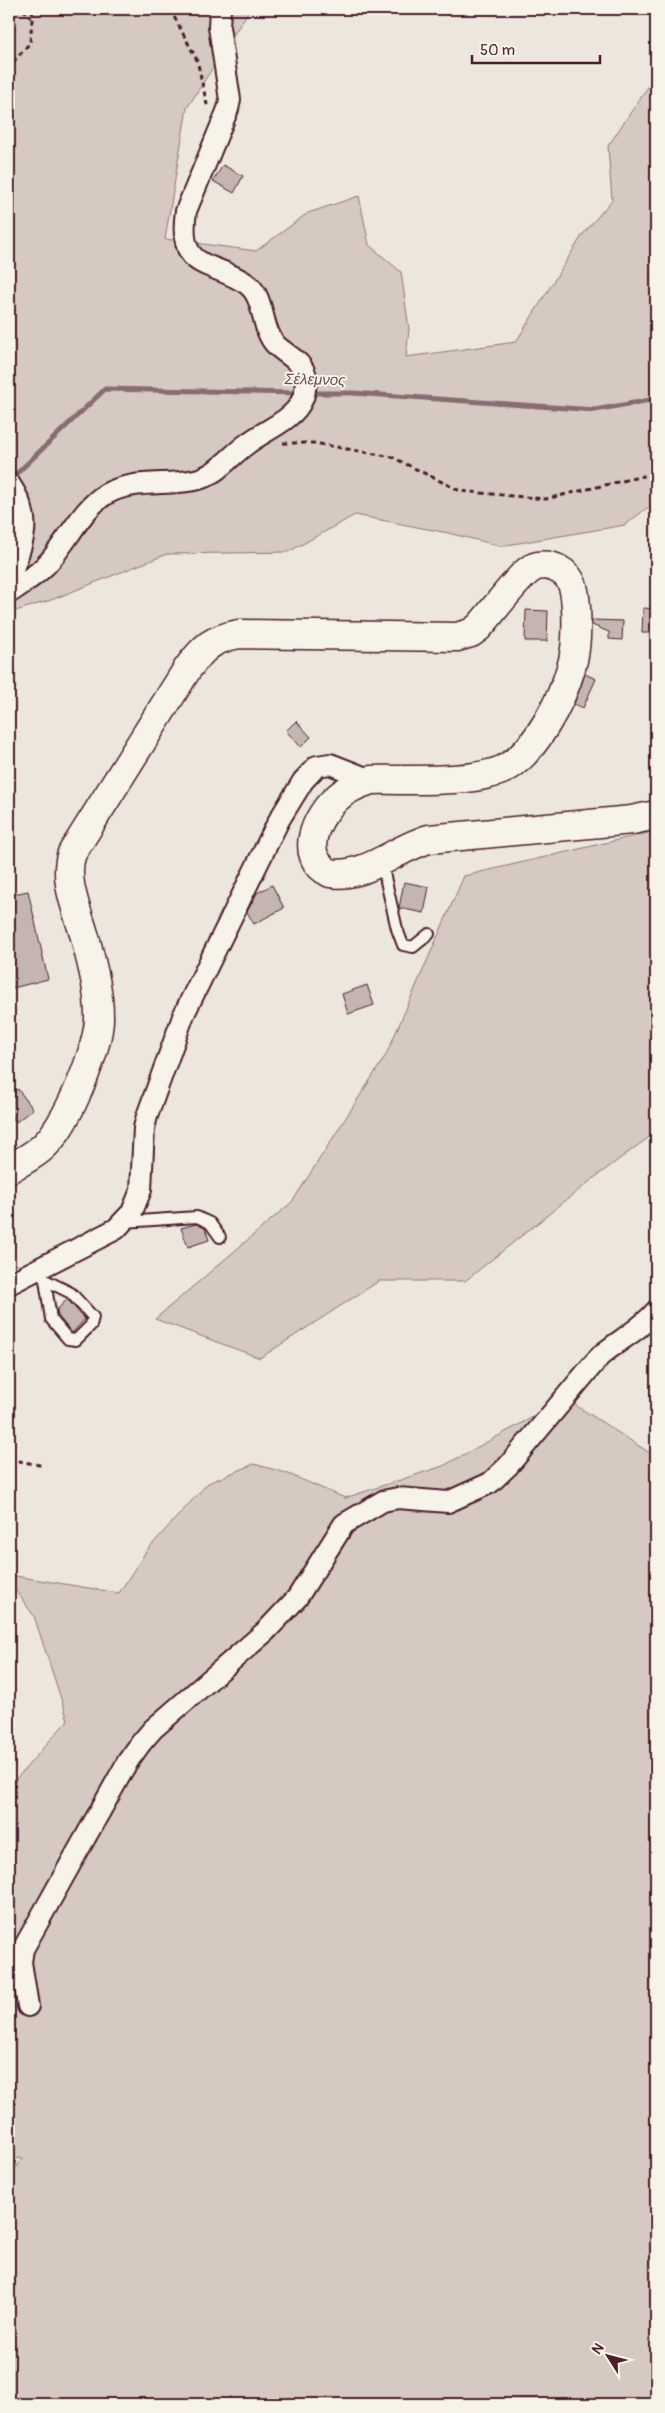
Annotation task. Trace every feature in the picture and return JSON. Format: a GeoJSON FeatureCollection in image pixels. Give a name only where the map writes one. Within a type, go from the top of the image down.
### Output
{"type":"FeatureCollection","features":[{"type":"Feature","properties":{"kind":"main road"},"geometry":{"type":"LineString","coordinates":[[9,1169],[35,1154],[55,1134],[71,1105],[95,1044],[100,1018],[98,999],[94,971],[69,876],[72,853],[202,650],[222,637],[238,634],[458,637],[471,633],[479,627],[528,571],[542,565],[555,568],[568,577],[574,588],[577,627],[572,666],[553,710],[535,742],[516,761],[488,775],[465,778],[371,780],[358,785],[335,799],[315,827],[312,850],[316,861],[324,870],[337,874],[350,873],[382,861],[407,847],[429,839],[632,820],[656,815]]}},
{"type":"Feature","properties":{"kind":"street"},"geometry":{"type":"LineString","coordinates":[[9,593],[46,566],[93,505],[104,496],[120,487],[196,480],[216,471],[247,443],[286,419],[302,400],[306,379],[304,370],[295,359],[275,344],[269,336],[254,292],[248,285],[197,261],[187,248],[184,223],[186,211],[230,100],[219,27],[220,9]]}},
{"type":"Feature","properties":{"kind":"street"},"geometry":{"type":"LineString","coordinates":[[9,483],[24,510],[26,525],[9,581]]}},
{"type":"Feature","properties":{"kind":"street"},"geometry":{"type":"LineString","coordinates":[[9,1284],[41,1275],[124,1222],[138,1200],[147,1116],[184,1014],[279,820],[303,781],[317,766],[330,764],[371,780]]}},
{"type":"Feature","properties":{"kind":"street"},"geometry":{"type":"LineString","coordinates":[[28,2006],[21,1962],[23,1949],[128,1761],[153,1729],[266,1631],[297,1598],[344,1524],[383,1501],[398,1498],[448,1502],[490,1483],[504,1470],[600,1356],[616,1342],[637,1330],[656,1311]]}},
{"type":"Feature","properties":{"kind":"lane"},"geometry":{"type":"LineString","coordinates":[[382,861],[397,929],[403,945],[413,947],[429,934]]}},
{"type":"Feature","properties":{"kind":"lane"},"geometry":{"type":"LineString","coordinates":[[124,1222],[197,1217],[210,1223],[220,1237]]}},
{"type":"Feature","properties":{"kind":"lane"},"geometry":{"type":"LineString","coordinates":[[41,1275],[71,1293],[93,1317],[91,1325],[76,1340],[68,1339],[51,1318],[41,1275]]}},
{"type":"Feature","properties":{"kind":"path"},"geometry":{"type":"LineString","coordinates":[[23,9],[32,19]]}},
{"type":"Feature","properties":{"kind":"path"},"geometry":{"type":"LineString","coordinates":[[13,62],[30,43],[33,9]]}},
{"type":"Feature","properties":{"kind":"path"},"geometry":{"type":"LineString","coordinates":[[170,9],[197,60],[214,139]]}},
{"type":"Feature","properties":{"kind":"path"},"geometry":{"type":"LineString","coordinates":[[247,443],[314,443],[392,457],[460,491],[546,499],[656,473]]}},
{"type":"Feature","properties":{"kind":"path"},"geometry":{"type":"LineString","coordinates":[[9,1459],[44,1466]]}},
{"type":"Feature","properties":{"kind":"shaded area"},"geometry":{"type":"Polygon","coordinates":[[[9,9],[250,9],[187,108],[165,239],[256,251],[308,213],[359,196],[369,245],[401,272],[409,329],[406,357],[516,342],[583,234],[612,200],[608,146],[656,75],[656,510],[647,508],[625,525],[501,546],[448,533],[355,515],[288,552],[167,554],[51,600],[9,613],[9,9]]]}},
{"type":"Feature","properties":{"kind":"shaded area"},"geometry":{"type":"Polygon","coordinates":[[[656,831],[656,1132],[594,1178],[465,1281],[379,1281],[260,1358],[155,1319],[292,1202],[386,1055],[464,876],[656,831]]]}},
{"type":"Feature","properties":{"kind":"shaded area"},"geometry":{"type":"Polygon","coordinates":[[[566,1399],[656,1457],[656,2404],[9,2404],[9,2177],[23,2158],[9,2159],[9,1787],[68,1720],[34,1616],[9,1581],[9,1575],[119,1593],[147,1550],[208,1483],[254,1464],[286,1473],[345,1498],[443,1466],[566,1399]]]}},
{"type":"Feature","properties":{"kind":"building"},"geometry":{"type":"Polygon","coordinates":[[[223,165],[243,176],[234,193],[213,181],[223,165]]]}},
{"type":"Feature","properties":{"kind":"building"},"geometry":{"type":"Polygon","coordinates":[[[643,608],[656,609],[656,633],[642,633],[643,608]]]}},
{"type":"Feature","properties":{"kind":"building"},"geometry":{"type":"Polygon","coordinates":[[[526,610],[548,611],[547,641],[525,641],[526,610]]]}},
{"type":"Feature","properties":{"kind":"building"},"geometry":{"type":"Polygon","coordinates":[[[592,620],[623,621],[622,640],[609,639],[609,632],[592,625],[592,620]]]}},
{"type":"Feature","properties":{"kind":"building"},"geometry":{"type":"Polygon","coordinates":[[[585,674],[596,679],[583,708],[574,704],[585,674]]]}},
{"type":"Feature","properties":{"kind":"building"},"geometry":{"type":"Polygon","coordinates":[[[296,721],[311,737],[301,747],[286,731],[296,721]]]}},
{"type":"Feature","properties":{"kind":"building"},"geometry":{"type":"Polygon","coordinates":[[[404,882],[429,887],[424,913],[399,908],[404,882]]]}},
{"type":"Feature","properties":{"kind":"building"},"geometry":{"type":"Polygon","coordinates":[[[272,885],[284,908],[254,924],[247,912],[257,893],[272,885]]]}},
{"type":"Feature","properties":{"kind":"building"},"geometry":{"type":"Polygon","coordinates":[[[28,891],[48,979],[9,989],[9,895],[28,891]]]}},
{"type":"Feature","properties":{"kind":"building"},"geometry":{"type":"Polygon","coordinates":[[[367,985],[374,1005],[348,1014],[342,994],[367,985]]]}},
{"type":"Feature","properties":{"kind":"building"},"geometry":{"type":"Polygon","coordinates":[[[18,1089],[33,1109],[16,1122],[9,1113],[9,1096],[18,1089]]]}},
{"type":"Feature","properties":{"kind":"building"},"geometry":{"type":"Polygon","coordinates":[[[196,1224],[205,1228],[209,1240],[188,1247],[181,1228],[196,1224]]]}},
{"type":"Feature","properties":{"kind":"building"},"geometry":{"type":"Polygon","coordinates":[[[67,1299],[85,1319],[72,1333],[58,1316],[57,1310],[67,1299]]]}},
{"type":"Feature","properties":{"kind":"waterway","name":"Σέλεμνος"},"geometry":{"type":"LineString","coordinates":[[10,480],[105,389],[300,393]]}},
{"type":"Feature","properties":{"kind":"waterway","name":"Σέλεμνος"},"geometry":{"type":"LineString","coordinates":[[308,393],[353,393],[595,410],[656,399]]}}]}
